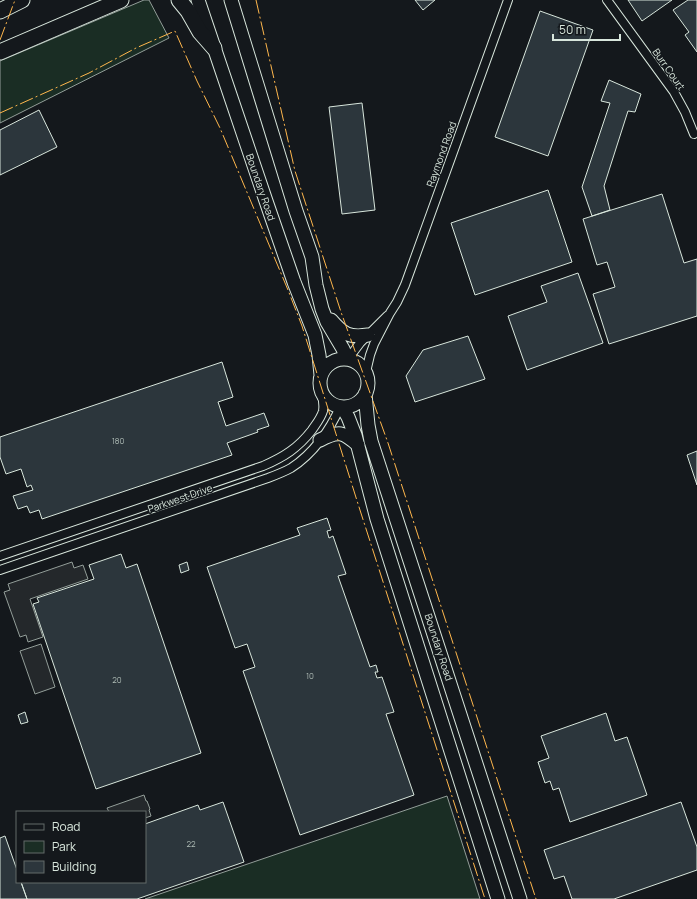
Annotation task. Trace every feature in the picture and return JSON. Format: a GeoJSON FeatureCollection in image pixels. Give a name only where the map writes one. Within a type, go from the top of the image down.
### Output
{"type":"FeatureCollection","features":[{"type":"Feature","properties":{"kind":"highway"},"geometry":{"type":"LineString","coordinates":[[0,11],[22,0]]}},
{"type":"Feature","properties":{"kind":"highway"},"geometry":{"type":"LineString","coordinates":[[0,52],[121,0]]}},
{"type":"Feature","properties":{"kind":"highway"},"geometry":{"type":"LineString","coordinates":[[179,0],[191,16],[200,32],[214,48]]}},
{"type":"Feature","properties":{"kind":"main road","name":"Boundary Road"},"geometry":{"type":"LineString","coordinates":[[198,0],[294,282],[315,335],[321,375]]}},
{"type":"Feature","properties":{"kind":"main road"},"geometry":{"type":"LineString","coordinates":[[231,0],[296,211],[312,256],[316,285],[322,309],[327,322],[348,359]]}},
{"type":"Feature","properties":{"kind":"main road"},"geometry":{"type":"LineString","coordinates":[[322,309],[340,330],[347,334],[358,337],[368,335]]}},
{"type":"Feature","properties":{"kind":"main road"},"geometry":{"type":"LineString","coordinates":[[338,359],[348,359],[358,363],[366,372],[368,383],[365,394],[355,405],[341,407],[330,403],[321,393],[319,384],[321,375],[325,367],[338,359]]}},
{"type":"Feature","properties":{"kind":"main road","name":"Boundary Road"},"geometry":{"type":"LineString","coordinates":[[365,394],[371,441],[520,899]]}},
{"type":"Feature","properties":{"kind":"main road","name":"Boundary Road"},"geometry":{"type":"LineString","coordinates":[[341,407],[354,431],[376,519],[498,899]]}},
{"type":"Feature","properties":{"kind":"main road"},"geometry":{"type":"LineString","coordinates":[[320,440],[332,434],[341,434],[347,436],[358,444]]}},
{"type":"Feature","properties":{"kind":"street","name":"Raymond Road"},"geometry":{"type":"LineString","coordinates":[[366,372],[374,344],[390,313],[398,302],[405,285],[508,0]]}},
{"type":"Feature","properties":{"kind":"street","name":"Burr Court"},"geometry":{"type":"LineString","coordinates":[[607,0],[674,92],[685,112],[694,134]]}},
{"type":"Feature","properties":{"kind":"street","name":"Raymond Road"},"geometry":{"type":"LineString","coordinates":[[348,359],[368,335],[390,313]]}},
{"type":"Feature","properties":{"kind":"street","name":"Parkwest Drive"},"geometry":{"type":"LineString","coordinates":[[0,556],[263,466],[287,454],[304,440],[316,425],[323,410],[321,393]]}},
{"type":"Feature","properties":{"kind":"street","name":"Parkwest Drive"},"geometry":{"type":"LineString","coordinates":[[0,570],[268,478],[284,471],[306,456],[320,440],[341,407]]}},
{"type":"Feature","properties":{"kind":"street"},"geometry":{"type":"LineString","coordinates":[[140,508],[144,520]]}},
{"type":"Feature","properties":{"kind":"green space"},"geometry":{"type":"Polygon","coordinates":[[[144,0],[149,0],[169,38],[0,123],[0,61],[144,0]]]}},
{"type":"Feature","properties":{"kind":"green space"},"geometry":{"type":"Polygon","coordinates":[[[447,796],[480,899],[145,899],[447,796]]]}},
{"type":"Feature","properties":{"kind":"shaded area"},"geometry":{"type":"Polygon","coordinates":[[[72,562],[74,568],[83,565],[88,579],[30,599],[43,637],[28,642],[26,635],[20,637],[4,592],[10,590],[8,584],[72,562]]]}},
{"type":"Feature","properties":{"kind":"shaded area"},"geometry":{"type":"Polygon","coordinates":[[[41,644],[55,687],[35,694],[20,651],[41,644]]]}},
{"type":"Feature","properties":{"kind":"shaded area"},"geometry":{"type":"Polygon","coordinates":[[[144,795],[150,809],[151,816],[146,818],[146,811],[108,811],[107,808],[144,795]]]}},
{"type":"Feature","properties":{"kind":"building"},"geometry":{"type":"Polygon","coordinates":[[[415,0],[435,0],[423,10],[415,0]]]}},
{"type":"Feature","properties":{"kind":"building"},"geometry":{"type":"Polygon","coordinates":[[[628,0],[672,0],[642,21],[628,0]]]}},
{"type":"Feature","properties":{"kind":"building"},"geometry":{"type":"Polygon","coordinates":[[[688,0],[697,0],[697,52],[685,35],[689,32],[673,10],[688,0]]]}},
{"type":"Feature","properties":{"kind":"building"},"geometry":{"type":"Polygon","coordinates":[[[540,11],[593,30],[548,156],[495,137],[540,11]]]}},
{"type":"Feature","properties":{"kind":"building"},"geometry":{"type":"Polygon","coordinates":[[[609,80],[641,94],[635,112],[628,111],[604,186],[610,210],[592,216],[582,187],[610,103],[601,101],[609,80]]]}},
{"type":"Feature","properties":{"kind":"building"},"geometry":{"type":"Polygon","coordinates":[[[362,103],[375,210],[342,214],[329,107],[362,103]]]}},
{"type":"Feature","properties":{"kind":"building"},"geometry":{"type":"Polygon","coordinates":[[[39,110],[57,147],[0,175],[0,130],[39,110]]]}},
{"type":"Feature","properties":{"kind":"building"},"geometry":{"type":"Polygon","coordinates":[[[548,190],[572,262],[475,295],[451,223],[548,190]]]}},
{"type":"Feature","properties":{"kind":"building"},"geometry":{"type":"Polygon","coordinates":[[[662,194],[684,263],[697,259],[697,316],[609,344],[593,294],[615,287],[607,262],[597,265],[583,219],[662,194]]]}},
{"type":"Feature","properties":{"kind":"building"},"geometry":{"type":"Polygon","coordinates":[[[578,273],[603,343],[527,370],[508,316],[547,302],[541,286],[578,273]]]}},
{"type":"Feature","properties":{"kind":"building"},"geometry":{"type":"Polygon","coordinates":[[[468,336],[485,379],[415,402],[406,376],[423,350],[468,336]]]}},
{"type":"Feature","properties":{"kind":"building"},"geometry":{"type":"Polygon","coordinates":[[[222,362],[233,397],[218,402],[226,426],[264,413],[269,426],[257,430],[258,432],[227,443],[232,455],[42,519],[39,510],[30,513],[27,506],[18,509],[13,496],[33,490],[31,485],[27,487],[21,469],[6,474],[0,457],[0,437],[222,362]]]}},
{"type":"Feature","properties":{"kind":"building"},"geometry":{"type":"Polygon","coordinates":[[[697,451],[697,485],[687,455],[697,451]]]}},
{"type":"Feature","properties":{"kind":"building"},"geometry":{"type":"Polygon","coordinates":[[[327,518],[331,530],[327,531],[329,538],[333,536],[346,574],[338,576],[370,667],[376,665],[378,672],[375,672],[377,678],[382,677],[394,712],[386,714],[414,795],[300,835],[243,671],[255,667],[247,644],[235,648],[207,567],[300,535],[297,528],[327,518]]]}},
{"type":"Feature","properties":{"kind":"building"},"geometry":{"type":"Polygon","coordinates":[[[121,554],[126,568],[137,564],[201,753],[96,789],[33,604],[39,602],[37,598],[94,579],[89,565],[121,554]]]}},
{"type":"Feature","properties":{"kind":"building"},"geometry":{"type":"Polygon","coordinates":[[[187,562],[189,570],[181,573],[179,565],[187,562]]]}},
{"type":"Feature","properties":{"kind":"building"},"geometry":{"type":"Polygon","coordinates":[[[25,712],[28,722],[21,724],[18,715],[25,712]]]}},
{"type":"Feature","properties":{"kind":"building"},"geometry":{"type":"Polygon","coordinates":[[[606,713],[615,741],[627,737],[647,795],[570,822],[559,788],[553,790],[550,781],[545,783],[538,762],[549,758],[541,736],[606,713]]]}},
{"type":"Feature","properties":{"kind":"building"},"geometry":{"type":"Polygon","coordinates":[[[223,802],[244,862],[137,899],[27,899],[21,883],[146,883],[146,824],[198,805],[200,810],[223,802]]]}},
{"type":"Feature","properties":{"kind":"building"},"geometry":{"type":"Polygon","coordinates":[[[681,802],[697,847],[697,870],[614,899],[572,899],[564,876],[554,879],[544,850],[681,802]]]}},
{"type":"Feature","properties":{"kind":"building"},"geometry":{"type":"Polygon","coordinates":[[[5,836],[16,867],[16,883],[21,883],[27,899],[0,899],[0,838],[5,836]]]}},
{"type":"Feature","properties":{"kind":"power"},"geometry":{"type":"LineString","coordinates":[[0,40],[15,0]]}},
{"type":"Feature","properties":{"kind":"power"},"geometry":{"type":"LineString","coordinates":[[256,0],[295,171],[341,312],[388,443],[536,899]]}},
{"type":"Feature","properties":{"kind":"power"},"geometry":{"type":"LineString","coordinates":[[0,113],[89,73],[136,48],[175,31],[220,128],[302,326],[485,899]]}}]}
